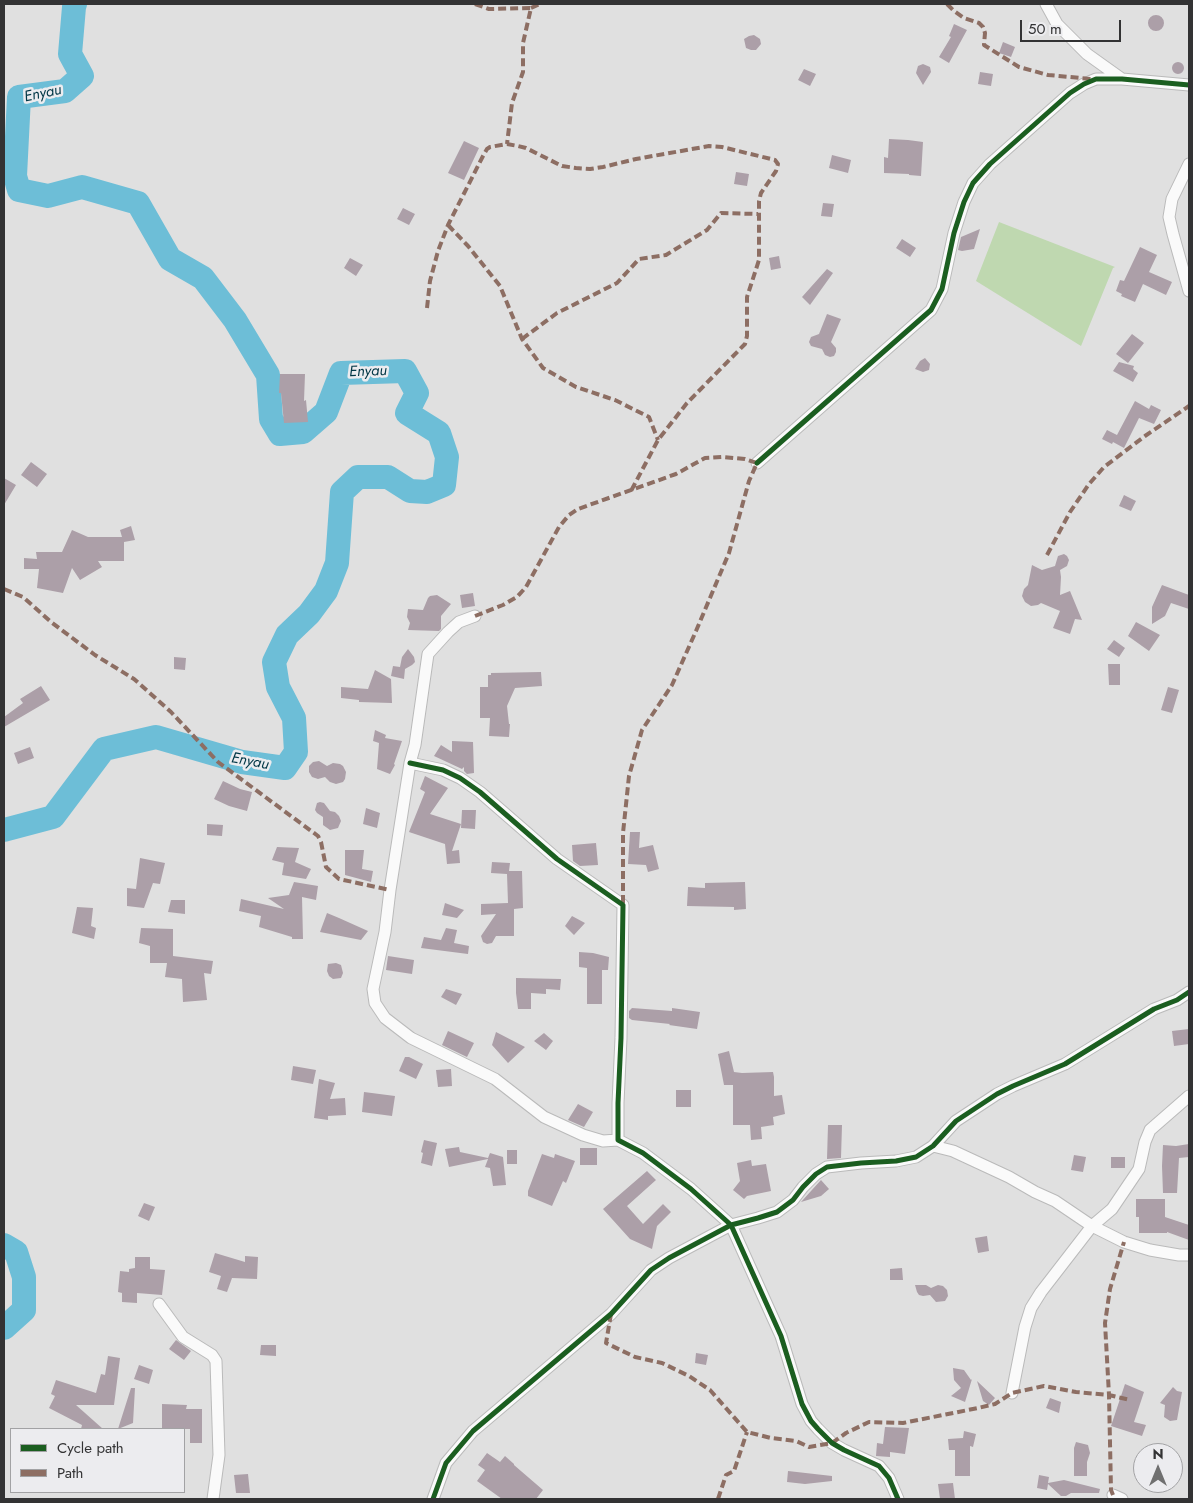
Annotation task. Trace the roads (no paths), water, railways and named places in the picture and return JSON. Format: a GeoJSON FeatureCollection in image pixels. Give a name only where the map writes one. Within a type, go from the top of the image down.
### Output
{"type":"FeatureCollection","features":[{"type":"Feature","properties":{"kind":"street"},"geometry":{"type":"LineString","coordinates":[[1046,4],[1057,24],[1087,54],[1122,79]]}},
{"type":"Feature","properties":{"kind":"street"},"geometry":{"type":"LineString","coordinates":[[757,462],[931,310],[942,289],[954,233],[964,202],[973,183],[990,164],[1070,93],[1096,79],[1122,79],[1189,86]]}},
{"type":"Feature","properties":{"kind":"street"},"geometry":{"type":"LineString","coordinates":[[1189,164],[1172,199],[1169,217],[1189,291]]}},
{"type":"Feature","properties":{"kind":"street"},"geometry":{"type":"LineString","coordinates":[[476,616],[459,622],[428,654],[385,932],[373,989],[375,1003],[385,1018],[412,1038],[495,1079],[544,1117],[584,1135],[603,1141],[618,1140],[643,1153],[691,1189],[731,1226],[781,1336],[802,1404],[811,1421],[832,1443],[879,1466],[889,1478],[898,1499]]}},
{"type":"Feature","properties":{"kind":"street"},"geometry":{"type":"LineString","coordinates":[[410,763],[443,770],[460,778],[480,792],[557,859],[623,905],[618,1140]]}},
{"type":"Feature","properties":{"kind":"street"},"geometry":{"type":"LineString","coordinates":[[433,1499],[446,1462],[473,1431],[610,1314],[651,1270],[669,1258],[731,1226],[777,1212],[793,1200],[816,1174],[827,1167],[906,1160],[916,1157],[933,1146],[956,1121],[997,1094],[1065,1064],[1154,1009],[1177,1000],[1189,992]]}},
{"type":"Feature","properties":{"kind":"street"},"geometry":{"type":"LineString","coordinates":[[1012,1393],[1025,1327],[1031,1308],[1041,1292],[1092,1226],[1112,1209],[1139,1169],[1150,1130],[1189,1096]]}},
{"type":"Feature","properties":{"kind":"street"},"geometry":{"type":"LineString","coordinates":[[933,1146],[953,1151],[1009,1176],[1035,1192],[1055,1201],[1092,1226],[1124,1242],[1150,1250],[1189,1255]]}},
{"type":"Feature","properties":{"kind":"street"},"geometry":{"type":"LineString","coordinates":[[159,1304],[183,1337],[212,1355],[216,1361],[219,1455],[213,1499]]}},
{"type":"Feature","properties":{"kind":"waterway","name":"Enyau"},"geometry":{"type":"LineString","coordinates":[[4,830],[53,817],[104,749],[156,737],[242,762],[285,768],[296,752],[294,718],[278,687],[274,662],[287,635],[309,614],[326,591],[337,563],[342,492],[358,477],[388,477],[410,491],[427,492],[444,485],[447,457],[439,433],[407,413],[417,393],[405,371],[341,373],[326,412],[303,432],[280,434],[271,419],[268,375],[235,320],[203,278],[170,259],[138,203],[82,187],[48,196],[19,190],[15,176],[19,97],[65,91],[82,76],[70,54],[75,4]]}},
{"type":"Feature","properties":{"kind":"waterway","name":"Enyau"},"geometry":{"type":"LineString","coordinates":[[4,1245],[16,1252],[24,1277],[24,1310],[4,1328]]}}]}
